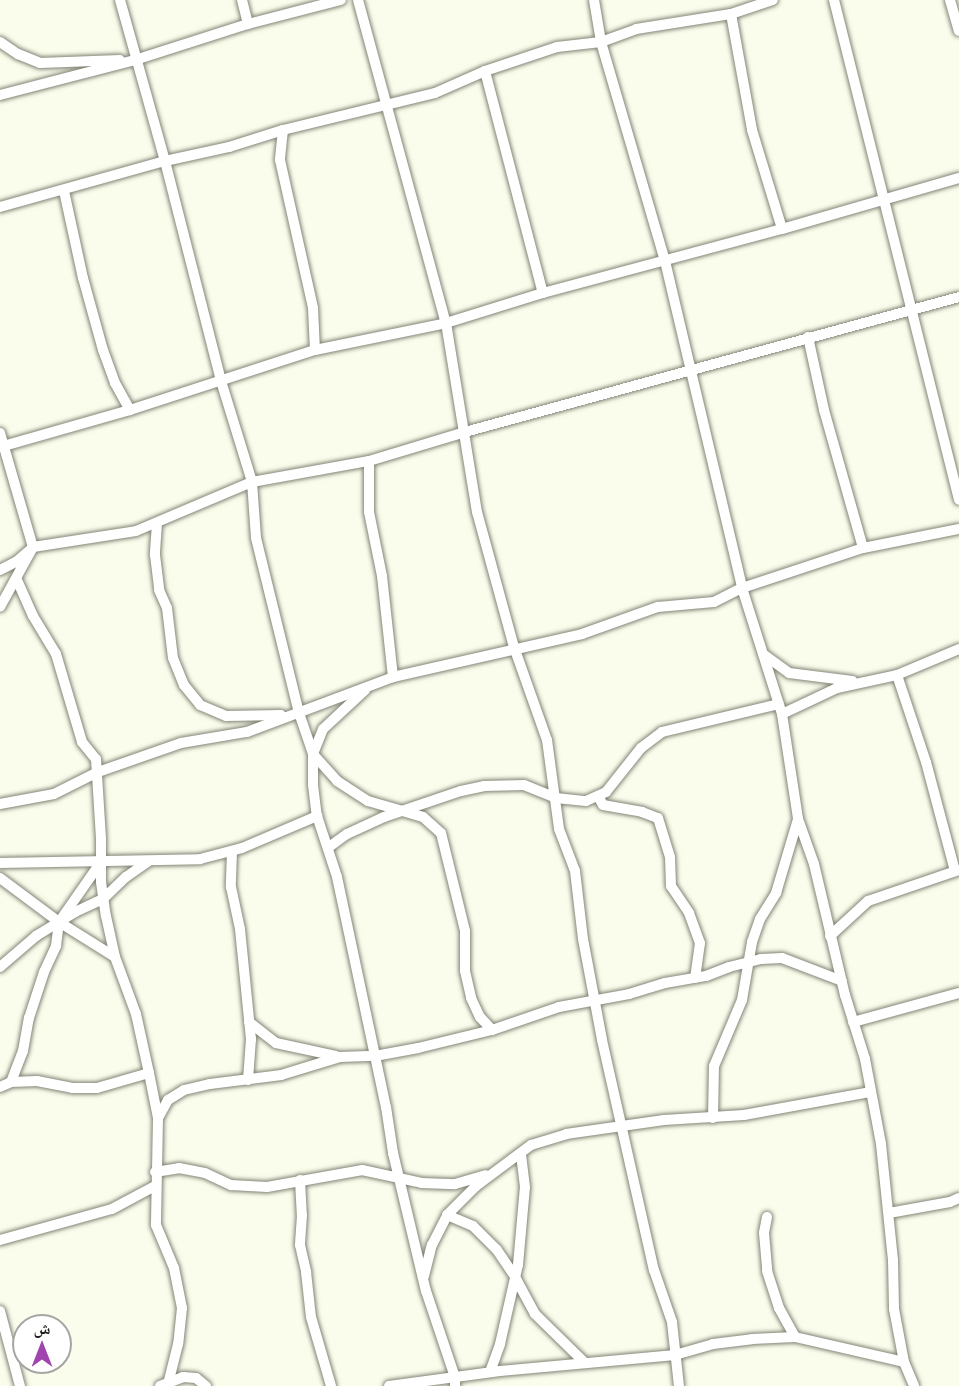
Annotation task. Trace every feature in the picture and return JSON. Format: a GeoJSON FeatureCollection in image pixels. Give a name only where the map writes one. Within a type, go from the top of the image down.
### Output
{"type":"FeatureCollection","features":[{"type":"Feature","properties":{"kind":"street"},"geometry":{"type":"LineString","coordinates":[[120,0],[135,60],[165,160],[222,381],[252,482],[256,538],[299,713],[313,754],[313,785],[317,816],[329,847],[423,1279],[455,1381]]}},
{"type":"Feature","properties":{"kind":"street"},"geometry":{"type":"LineString","coordinates":[[242,0],[248,24]]}},
{"type":"Feature","properties":{"kind":"street"},"geometry":{"type":"LineString","coordinates":[[0,95],[135,60],[248,24],[341,0]]}},
{"type":"Feature","properties":{"kind":"street"},"geometry":{"type":"LineString","coordinates":[[358,0],[446,323],[477,512],[514,647],[546,740],[559,830],[575,871],[595,1002],[621,1128],[654,1270],[672,1322],[679,1386]]}},
{"type":"Feature","properties":{"kind":"street"},"geometry":{"type":"LineString","coordinates":[[594,0],[601,42],[665,261],[742,588],[781,709],[798,819],[814,864],[830,936],[865,1059],[881,1144],[889,1214],[894,1309],[904,1362],[914,1386]]}},
{"type":"Feature","properties":{"kind":"street"},"geometry":{"type":"LineString","coordinates":[[0,207],[64,191],[165,160],[229,147],[283,130],[435,93],[484,70],[557,47],[601,42],[636,29],[731,14],[773,0]]}},
{"type":"Feature","properties":{"kind":"street"},"geometry":{"type":"LineString","coordinates":[[834,0],[886,198],[959,500]]}},
{"type":"Feature","properties":{"kind":"street"},"geometry":{"type":"LineString","coordinates":[[950,0],[959,31]]}},
{"type":"Feature","properties":{"kind":"street"},"geometry":{"type":"LineString","coordinates":[[731,14],[753,130],[782,230]]}},
{"type":"Feature","properties":{"kind":"street"},"geometry":{"type":"LineString","coordinates":[[0,42],[18,54],[40,63],[135,60]]}},
{"type":"Feature","properties":{"kind":"street"},"geometry":{"type":"LineString","coordinates":[[484,70],[543,292]]}},
{"type":"Feature","properties":{"kind":"street"},"geometry":{"type":"LineString","coordinates":[[283,130],[280,160],[313,308],[315,350]]}},
{"type":"Feature","properties":{"kind":"street"},"geometry":{"type":"LineString","coordinates":[[2,446],[130,410],[315,350],[446,323],[543,292],[782,230],[959,178]]}},
{"type":"Feature","properties":{"kind":"street"},"geometry":{"type":"LineString","coordinates":[[64,191],[83,278],[104,350],[115,383],[130,410]]}},
{"type":"Feature","properties":{"kind":"street"},"geometry":{"type":"LineString","coordinates":[[0,570],[16,562],[33,547],[136,531],[210,497],[252,482],[369,461],[690,369],[959,297]]}},
{"type":"Feature","properties":{"kind":"street"},"geometry":{"type":"LineString","coordinates":[[808,337],[824,411],[863,548]]}},
{"type":"Feature","properties":{"kind":"street"},"geometry":{"type":"LineString","coordinates":[[0,433],[33,547],[17,580],[0,607]]}},
{"type":"Feature","properties":{"kind":"street"},"geometry":{"type":"LineString","coordinates":[[369,461],[369,512],[382,576],[393,677]]}},
{"type":"Feature","properties":{"kind":"street"},"geometry":{"type":"LineString","coordinates":[[157,523],[155,555],[159,590],[167,608],[173,658],[184,685],[200,705],[226,716],[263,717],[299,713]]}},
{"type":"Feature","properties":{"kind":"street"},"geometry":{"type":"LineString","coordinates":[[0,804],[54,794],[98,772],[182,743],[247,732],[393,677],[514,647],[582,634],[658,607],[714,602],[742,588],[863,548],[959,529]]}},
{"type":"Feature","properties":{"kind":"street"},"geometry":{"type":"LineString","coordinates":[[17,580],[33,616],[56,654],[82,742],[96,759],[104,900],[115,957],[136,1014],[158,1118],[155,1172],[156,1225],[174,1268],[182,1308],[178,1344],[165,1383]]}},
{"type":"Feature","properties":{"kind":"street"},"geometry":{"type":"LineString","coordinates":[[329,847],[356,830],[461,790],[484,786],[524,785],[556,798],[586,801],[606,792],[641,748],[662,732],[781,709],[837,688],[897,675],[959,649]]}},
{"type":"Feature","properties":{"kind":"street"},"geometry":{"type":"LineString","coordinates":[[763,654],[789,673],[828,680],[868,681]]}},
{"type":"Feature","properties":{"kind":"street"},"geometry":{"type":"LineString","coordinates":[[830,936],[868,901],[957,870],[926,762],[897,675]]}},
{"type":"Feature","properties":{"kind":"street"},"geometry":{"type":"LineString","coordinates":[[313,754],[323,729],[371,685]]}},
{"type":"Feature","properties":{"kind":"street"},"geometry":{"type":"LineString","coordinates":[[313,754],[337,781],[368,801],[400,812],[423,816],[441,833],[465,931],[465,971],[471,998],[480,1017],[492,1030]]}},
{"type":"Feature","properties":{"kind":"street"},"geometry":{"type":"LineString","coordinates":[[598,796],[603,805],[642,812],[658,818],[670,857],[671,886],[689,914],[700,943],[695,978]]}},
{"type":"Feature","properties":{"kind":"street"},"geometry":{"type":"LineString","coordinates":[[0,863],[200,859],[232,851],[317,816]]}},
{"type":"Feature","properties":{"kind":"street"},"geometry":{"type":"LineString","coordinates":[[713,1118],[714,1066],[741,1000],[747,963],[760,920],[776,893],[798,819]]}},
{"type":"Feature","properties":{"kind":"street"},"geometry":{"type":"LineString","coordinates":[[232,851],[231,887],[240,929],[249,1022],[251,1063],[248,1080]]}},
{"type":"Feature","properties":{"kind":"street"},"geometry":{"type":"LineString","coordinates":[[0,967],[36,936],[104,900],[126,877],[149,860]]}},
{"type":"Feature","properties":{"kind":"street"},"geometry":{"type":"LineString","coordinates":[[11,1082],[23,1051],[29,1018],[44,972],[56,946],[59,922],[101,862]]}},
{"type":"Feature","properties":{"kind":"street"},"geometry":{"type":"LineString","coordinates":[[0,878],[59,922],[115,957]]}},
{"type":"Feature","properties":{"kind":"street"},"geometry":{"type":"LineString","coordinates":[[249,1022],[276,1043],[339,1057],[375,1056],[492,1030],[559,1006],[595,1002],[747,963],[782,958],[842,981]]}},
{"type":"Feature","properties":{"kind":"street"},"geometry":{"type":"LineString","coordinates":[[854,1022],[959,993]]}},
{"type":"Feature","properties":{"kind":"street"},"geometry":{"type":"LineString","coordinates":[[158,1118],[168,1100],[184,1090],[281,1075],[339,1057]]}},
{"type":"Feature","properties":{"kind":"street"},"geometry":{"type":"LineString","coordinates":[[0,1087],[11,1082],[37,1081],[72,1088],[97,1088],[149,1073]]}},
{"type":"Feature","properties":{"kind":"street"},"geometry":{"type":"LineString","coordinates":[[423,1279],[432,1245],[447,1215],[494,1173],[531,1145],[566,1134],[621,1128],[664,1120],[713,1118],[776,1110],[871,1092]]}},
{"type":"Feature","properties":{"kind":"street"},"geometry":{"type":"LineString","coordinates":[[490,1372],[500,1344],[515,1277],[525,1187],[520,1153]]}},
{"type":"Feature","properties":{"kind":"street"},"geometry":{"type":"LineString","coordinates":[[155,1172],[179,1168],[205,1173],[231,1185],[267,1187],[362,1170],[400,1179],[455,1184],[494,1173]]}},
{"type":"Feature","properties":{"kind":"street"},"geometry":{"type":"LineString","coordinates":[[300,1180],[302,1215],[300,1245],[306,1272],[311,1317],[331,1386]]}},
{"type":"Feature","properties":{"kind":"street"},"geometry":{"type":"LineString","coordinates":[[0,1240],[112,1209],[155,1186]]}},
{"type":"Feature","properties":{"kind":"street"},"geometry":{"type":"LineString","coordinates":[[889,1214],[956,1200]]}},
{"type":"Feature","properties":{"kind":"street"},"geometry":{"type":"LineString","coordinates":[[447,1215],[473,1226],[497,1250],[515,1277],[534,1314],[584,1362]]}},
{"type":"Feature","properties":{"kind":"street"},"geometry":{"type":"LineString","coordinates":[[767,1217],[764,1233],[767,1271],[779,1308],[795,1337]]}},
{"type":"Feature","properties":{"kind":"street"},"geometry":{"type":"LineString","coordinates":[[0,1311],[20,1386]]}},
{"type":"Feature","properties":{"kind":"street"},"geometry":{"type":"LineString","coordinates":[[389,1386],[455,1381],[490,1372],[675,1355],[713,1344],[795,1337],[904,1362]]}},
{"type":"Feature","properties":{"kind":"street"},"geometry":{"type":"LineString","coordinates":[[165,1383],[183,1377],[196,1378],[206,1386]]}}]}
